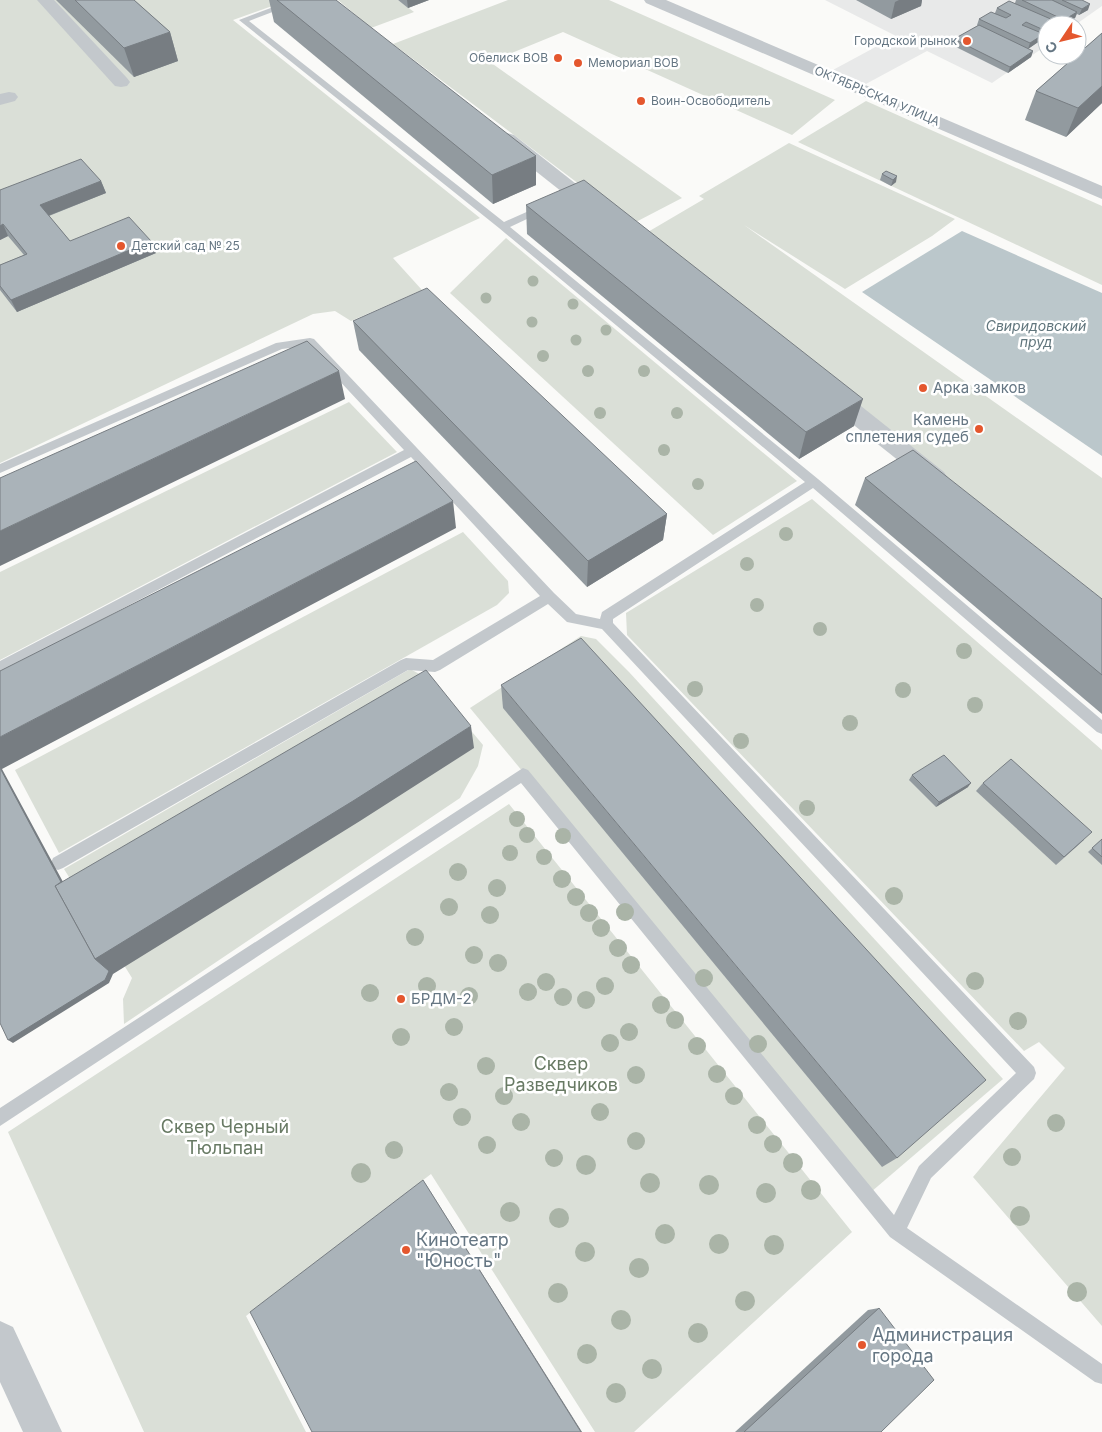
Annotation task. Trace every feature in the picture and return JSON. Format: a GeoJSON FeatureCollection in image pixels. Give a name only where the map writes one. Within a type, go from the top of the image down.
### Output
{"type":"FeatureCollection","features":[{"type":"Feature","properties":{"kind":"street"},"geometry":{"type":"LineString","coordinates":[[45,0],[121,82]]}},
{"type":"Feature","properties":{"kind":"street","name":"ОКТЯБРЬСКАЯ УЛИЦА"},"geometry":{"type":"LineString","coordinates":[[652,0],[1102,193]]}},
{"type":"Feature","properties":{"kind":"street"},"geometry":{"type":"LineString","coordinates":[[489,124],[566,197],[614,222]]}},
{"type":"Feature","properties":{"kind":"street"},"geometry":{"type":"LineString","coordinates":[[814,381],[951,489]]}},
{"type":"Feature","properties":{"kind":"street"},"geometry":{"type":"LineString","coordinates":[[0,1340],[43,1432]]}},
{"type":"Feature","properties":{"kind":"lane"},"geometry":{"type":"LineString","coordinates":[[300,0],[243,20],[503,226],[814,482],[1102,728]]}},
{"type":"Feature","properties":{"kind":"lane"},"geometry":{"type":"LineString","coordinates":[[503,226],[566,197]]}},
{"type":"Feature","properties":{"kind":"lane"},"geometry":{"type":"LineString","coordinates":[[0,469],[280,346],[310,342],[549,597],[572,618],[606,625],[1028,1073],[925,1172],[896,1231]]}},
{"type":"Feature","properties":{"kind":"lane"},"geometry":{"type":"LineString","coordinates":[[0,667],[413,451]]}},
{"type":"Feature","properties":{"kind":"lane"},"geometry":{"type":"LineString","coordinates":[[606,625],[607,616],[814,482]]}},
{"type":"Feature","properties":{"kind":"lane"},"geometry":{"type":"LineString","coordinates":[[58,863],[406,664],[435,666],[549,597]]}},
{"type":"Feature","properties":{"kind":"lane"},"geometry":{"type":"LineString","coordinates":[[0,1118],[522,774],[896,1231],[1101,1373]]}},
{"type":"Feature","properties":{"kind":"shaded area","name":"Городской рынок"},"geometry":{"type":"Polygon","coordinates":[[[825,0],[1102,0],[1102,6],[1087,17],[1087,15],[1037,15],[1037,52],[992,83],[927,51],[864,85],[831,71],[896,36],[825,0]]]}},
{"type":"Feature","properties":{"kind":"green space"},"geometry":{"type":"Polygon","coordinates":[[[0,0],[289,0],[233,20],[480,218],[393,258],[422,290],[351,321],[335,311],[313,314],[0,463],[0,0]]]}},
{"type":"Feature","properties":{"kind":"green space"},"geometry":{"type":"Polygon","coordinates":[[[338,0],[398,0],[414,12],[371,28],[338,0]]]}},
{"type":"Feature","properties":{"kind":"green space"},"geometry":{"type":"Polygon","coordinates":[[[508,0],[609,0],[835,100],[792,135],[563,32],[490,62],[682,198],[632,224],[393,44],[508,0]]]}},
{"type":"Feature","properties":{"kind":"green space"},"geometry":{"type":"Polygon","coordinates":[[[866,101],[1102,206],[1102,285],[798,142],[866,101]]]}},
{"type":"Feature","properties":{"kind":"green space"},"geometry":{"type":"Polygon","coordinates":[[[789,143],[955,219],[932,236],[845,289],[744,225],[1102,478],[1102,599],[641,236],[704,199],[699,196],[789,143]]]}},
{"type":"Feature","properties":{"kind":"green space"},"geometry":{"type":"Polygon","coordinates":[[[506,238],[797,481],[713,535],[450,293],[506,238]]]}},
{"type":"Feature","properties":{"kind":"green space"},"geometry":{"type":"Polygon","coordinates":[[[349,402],[397,452],[0,660],[0,572],[349,402]]]}},
{"type":"Feature","properties":{"kind":"green space"},"geometry":{"type":"Polygon","coordinates":[[[812,499],[1102,750],[1102,1326],[973,1177],[1065,1068],[1039,1042],[1024,1051],[627,635],[626,613],[812,499]]]}},
{"type":"Feature","properties":{"kind":"green space"},"geometry":{"type":"Polygon","coordinates":[[[463,532],[508,581],[509,593],[497,605],[59,853],[15,770],[463,532]]]}},
{"type":"Feature","properties":{"kind":"green space"},"geometry":{"type":"Polygon","coordinates":[[[581,636],[596,639],[629,672],[1003,1079],[871,1192],[470,708],[581,636]]]}},
{"type":"Feature","properties":{"kind":"green space"},"geometry":{"type":"Polygon","coordinates":[[[410,669],[427,678],[483,745],[478,766],[460,798],[124,1024],[123,999],[132,978],[64,869],[410,669]]]}},
{"type":"Feature","properties":{"kind":"green space"},"geometry":{"type":"Polygon","coordinates":[[[509,804],[852,1232],[634,1432],[595,1432],[431,1174],[246,1316],[306,1432],[144,1432],[8,1132],[509,804]]]}},
{"type":"Feature","properties":{"kind":"water","name":"Свиридовский пруд"},"geometry":{"type":"Polygon","coordinates":[[[962,231],[1102,293],[1102,456],[862,292],[962,231]]]}},
{"type":"Feature","properties":{"kind":"building"},"geometry":{"type":"Polygon","coordinates":[[[75,0],[134,0],[170,32],[124,48],[75,0]]]}},
{"type":"Feature","properties":{"kind":"building"},"geometry":{"type":"Polygon","coordinates":[[[277,0],[336,0],[536,156],[492,175],[277,0]]]}},
{"type":"Feature","properties":{"kind":"building"},"geometry":{"type":"Polygon","coordinates":[[[1022,0],[1052,0],[1077,12],[1072,15],[1054,15],[1022,0]]]}},
{"type":"Feature","properties":{"kind":"building"},"geometry":{"type":"Polygon","coordinates":[[[1062,0],[1082,0],[1090,4],[1082,9],[1062,0]]]}},
{"type":"Feature","properties":{"kind":"building"},"geometry":{"type":"Polygon","coordinates":[[[1009,1],[1041,15],[1037,15],[1037,27],[1026,22],[1022,25],[1037,31],[1037,38],[1030,43],[979,19],[991,12],[1006,18],[1011,15],[997,8],[1009,1]]]}},
{"type":"Feature","properties":{"kind":"building"},"geometry":{"type":"Polygon","coordinates":[[[979,25],[1033,51],[1010,67],[954,39],[979,25]]]}},
{"type":"Feature","properties":{"kind":"building"},"geometry":{"type":"Polygon","coordinates":[[[1102,33],[1102,86],[1078,108],[1036,91],[1066,65],[1087,65],[1087,46],[1102,33]]]}},
{"type":"Feature","properties":{"kind":"building","name":"Детский сад № 25"},"geometry":{"type":"Polygon","coordinates":[[[81,159],[101,181],[40,205],[70,241],[129,217],[151,241],[11,300],[0,286],[0,265],[27,254],[3,224],[0,226],[0,190],[81,159]]]}},
{"type":"Feature","properties":{"kind":"building"},"geometry":{"type":"Polygon","coordinates":[[[886,171],[897,176],[893,180],[882,174],[886,171]]]}},
{"type":"Feature","properties":{"kind":"building"},"geometry":{"type":"Polygon","coordinates":[[[584,180],[863,399],[806,432],[526,205],[584,180]]]}},
{"type":"Feature","properties":{"kind":"building"},"geometry":{"type":"Polygon","coordinates":[[[427,288],[667,514],[588,561],[353,321],[427,288]]]}},
{"type":"Feature","properties":{"kind":"building"},"geometry":{"type":"Polygon","coordinates":[[[307,341],[339,371],[0,531],[0,478],[307,341]]]}},
{"type":"Feature","properties":{"kind":"building"},"geometry":{"type":"Polygon","coordinates":[[[913,450],[1102,599],[1102,675],[865,478],[913,450]]]}},
{"type":"Feature","properties":{"kind":"building"},"geometry":{"type":"Polygon","coordinates":[[[416,461],[453,501],[0,737],[0,671],[416,461]]]}},
{"type":"Feature","properties":{"kind":"building"},"geometry":{"type":"Polygon","coordinates":[[[581,638],[986,1080],[897,1158],[501,685],[581,638]]]}},
{"type":"Feature","properties":{"kind":"building"},"geometry":{"type":"Polygon","coordinates":[[[426,670],[471,726],[353,801],[95,959],[55,886],[426,670]]]}},
{"type":"Feature","properties":{"kind":"building"},"geometry":{"type":"Polygon","coordinates":[[[944,755],[971,783],[939,802],[912,775],[944,755]]]}},
{"type":"Feature","properties":{"kind":"building"},"geometry":{"type":"Polygon","coordinates":[[[1011,759],[1092,832],[1064,857],[983,783],[1011,759]]]}},
{"type":"Feature","properties":{"kind":"building"},"geometry":{"type":"Polygon","coordinates":[[[0,768],[61,882],[55,886],[95,959],[109,971],[105,980],[8,1040],[0,1023],[0,768]]]}},
{"type":"Feature","properties":{"kind":"building"},"geometry":{"type":"Polygon","coordinates":[[[1102,839],[1102,857],[1092,848],[1102,839]]]}},
{"type":"Feature","properties":{"kind":"building","name":"Кинотеатр \"Юность\""},"geometry":{"type":"Polygon","coordinates":[[[423,1180],[581,1432],[312,1432],[250,1312],[423,1180]]]}},
{"type":"Feature","properties":{"kind":"building","name":"Администрация города"},"geometry":{"type":"Polygon","coordinates":[[[879,1308],[934,1380],[881,1432],[744,1432],[879,1308]]]}},
{"type":"Feature","properties":{"kind":"place","name":"Городской рынок"},"geometry":{"type":"Point","coordinates":[967,41]}},
{"type":"Feature","properties":{"kind":"place","name":"Обелиск ВОВ"},"geometry":{"type":"Point","coordinates":[558,58]}},
{"type":"Feature","properties":{"kind":"place","name":"Мемориал ВОВ"},"geometry":{"type":"Point","coordinates":[578,63]}},
{"type":"Feature","properties":{"kind":"place","name":"Воин-Освободитель"},"geometry":{"type":"Point","coordinates":[641,101]}},
{"type":"Feature","properties":{"kind":"place","name":"Детский сад № 25"},"geometry":{"type":"Point","coordinates":[121,246]}},
{"type":"Feature","properties":{"kind":"place","name":"Арка замков"},"geometry":{"type":"Point","coordinates":[923,388]}},
{"type":"Feature","properties":{"kind":"place","name":"Камень сплетения судеб"},"geometry":{"type":"Point","coordinates":[979,429]}},
{"type":"Feature","properties":{"kind":"place","name":"БРДМ-2"},"geometry":{"type":"Point","coordinates":[401,999]}},
{"type":"Feature","properties":{"kind":"place","name":"Кинотеатр \"Юность\""},"geometry":{"type":"Point","coordinates":[406,1250]}},
{"type":"Feature","properties":{"kind":"place","name":"Администрация города"},"geometry":{"type":"Point","coordinates":[862,1345]}},
{"type":"Feature","properties":{"kind":"park label","name":"Сквер Разведчиков"},"geometry":{"type":"Point","coordinates":[561,1074]}},
{"type":"Feature","properties":{"kind":"park label","name":"Сквер Черный Тюльпан"},"geometry":{"type":"Point","coordinates":[225,1137]}}]}
